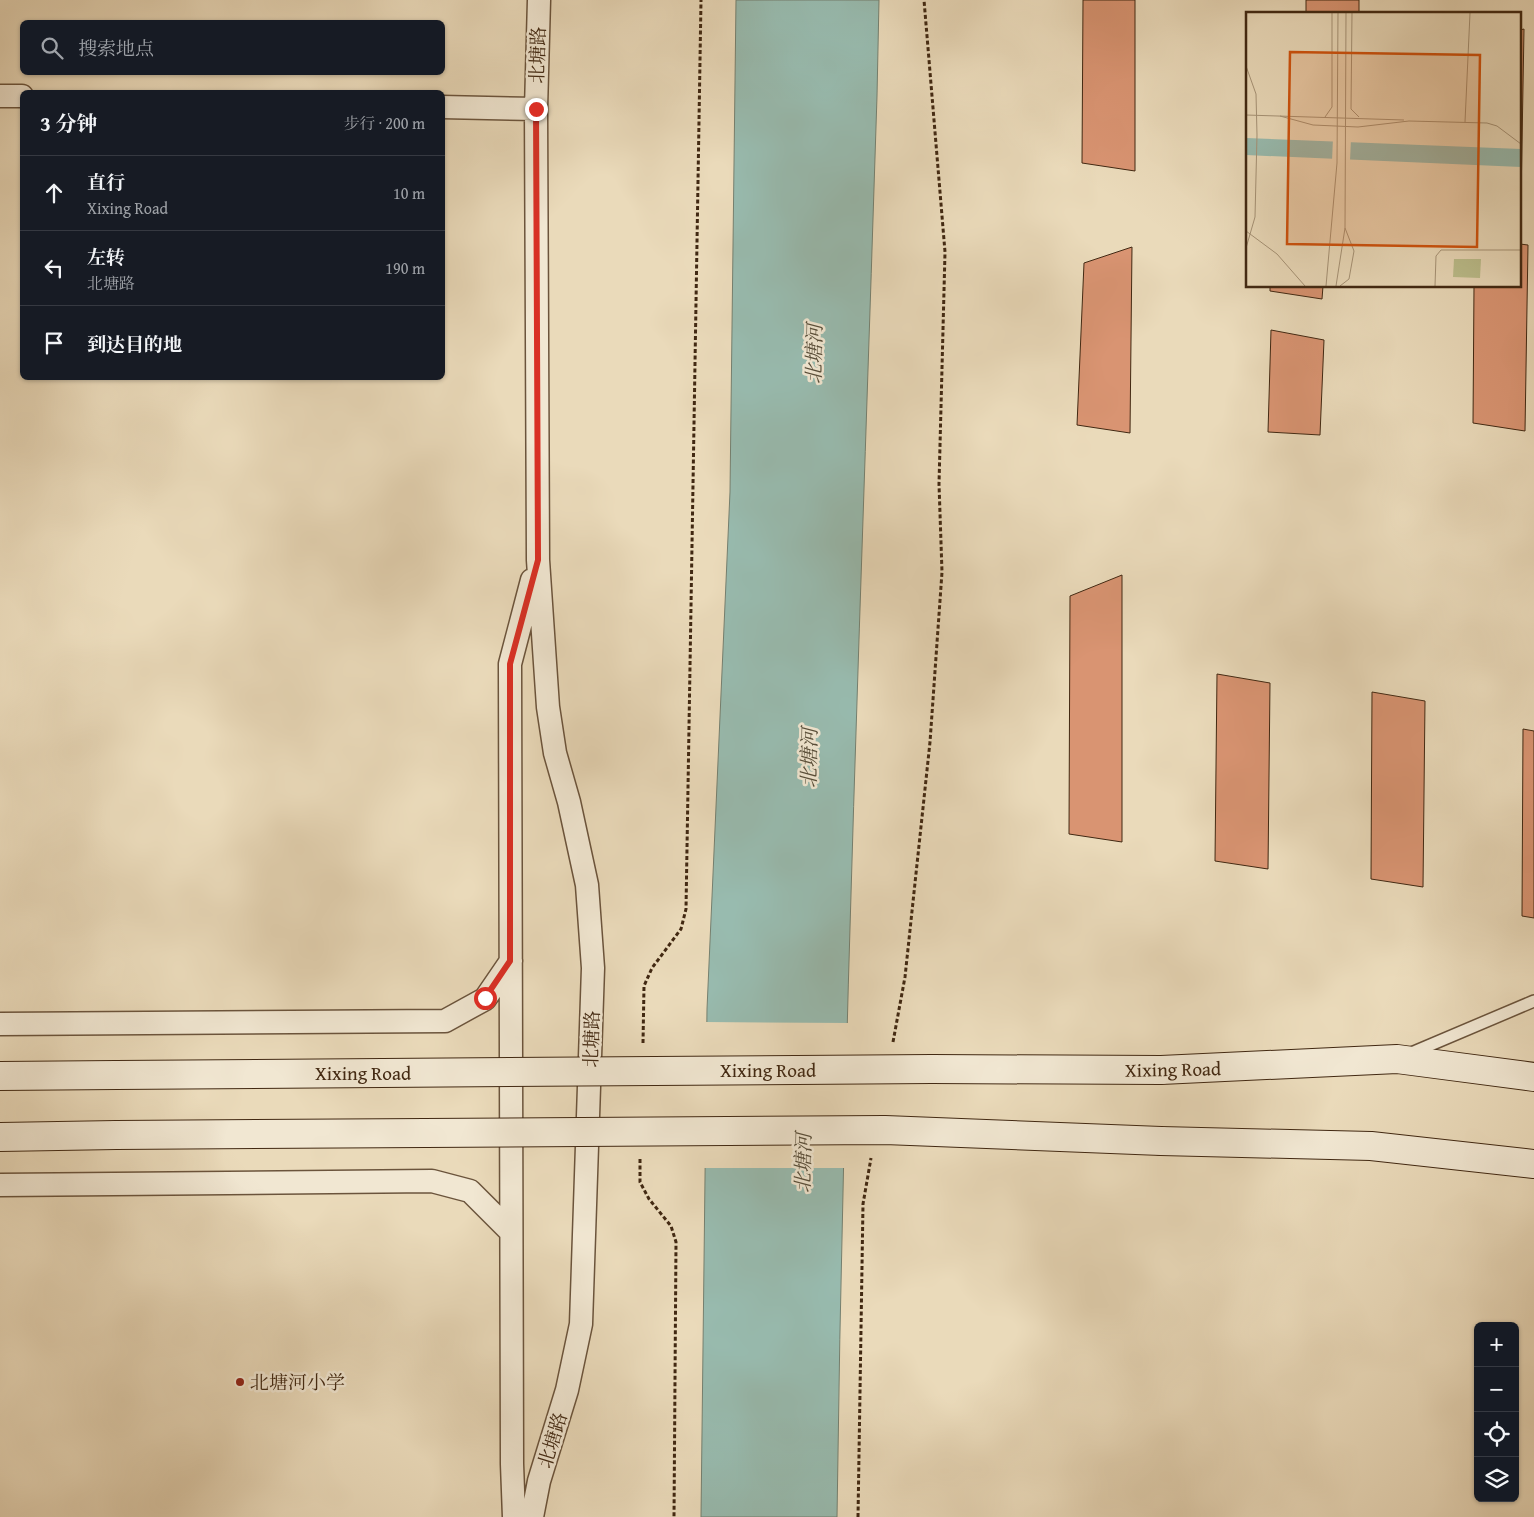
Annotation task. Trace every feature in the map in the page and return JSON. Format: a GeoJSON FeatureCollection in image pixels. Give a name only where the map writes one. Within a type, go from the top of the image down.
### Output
{"type":"FeatureCollection","features":[{"type":"Feature","properties":{"kind":"main road","name":"Xixing Road"},"geometry":{"type":"LineString","coordinates":[[0,1076],[932,1069],[1161,1070],[1397,1059],[1534,1077]]}},
{"type":"Feature","properties":{"kind":"main road"},"geometry":{"type":"LineString","coordinates":[[0,1137],[885,1130],[1162,1142],[1371,1146],[1534,1164]]}},
{"type":"Feature","properties":{"kind":"street","name":"北塘路"},"geometry":{"type":"LineString","coordinates":[[532,1517],[539,1481],[567,1390],[581,1324],[593,968],[587,885],[569,802],[555,753],[548,707],[538,560],[536,109],[539,0]]}},
{"type":"Feature","properties":{"kind":"street"},"geometry":{"type":"LineString","coordinates":[[0,96],[20,96]]}},
{"type":"Feature","properties":{"kind":"street"},"geometry":{"type":"LineString","coordinates":[[445,106],[536,109]]}},
{"type":"Feature","properties":{"kind":"street","name":"北塘路"},"geometry":{"type":"LineString","coordinates":[[514,1517],[512,1464],[510,664],[538,560]]}},
{"type":"Feature","properties":{"kind":"street"},"geometry":{"type":"LineString","coordinates":[[0,1024],[445,1021],[485,998],[510,961]]}},
{"type":"Feature","properties":{"kind":"street"},"geometry":{"type":"LineString","coordinates":[[0,1185],[432,1180],[470,1191],[511,1232]]}},
{"type":"Feature","properties":{"kind":"lane"},"geometry":{"type":"LineString","coordinates":[[1397,1059],[1534,1001]]}},
{"type":"Feature","properties":{"kind":"path"},"geometry":{"type":"LineString","coordinates":[[643,1045],[644,986],[652,968],[681,928],[686,909],[701,0]]}},
{"type":"Feature","properties":{"kind":"path"},"geometry":{"type":"LineString","coordinates":[[892,1043],[905,977],[929,752],[942,572],[939,484],[945,252],[924,0]]}},
{"type":"Feature","properties":{"kind":"path"},"geometry":{"type":"LineString","coordinates":[[640,1152],[640,1182],[649,1199],[671,1226],[676,1242],[674,1517]]}},
{"type":"Feature","properties":{"kind":"path"},"geometry":{"type":"LineString","coordinates":[[858,1517],[863,1204],[872,1156]]}},
{"type":"Feature","properties":{"kind":"water","name":"北塘河"},"geometry":{"type":"Polygon","coordinates":[[[736,0],[879,0],[848,984],[837,1517],[701,1517],[707,1009],[730,492],[736,0]]]}},
{"type":"Feature","properties":{"kind":"pier"},"geometry":{"type":"Polygon","coordinates":[[[704,1022],[850,1023],[846,1168],[703,1168],[704,1022]]]}},
{"type":"Feature","properties":{"kind":"building"},"geometry":{"type":"Polygon","coordinates":[[[1083,0],[1135,0],[1135,171],[1082,163],[1083,0]]]}},
{"type":"Feature","properties":{"kind":"building"},"geometry":{"type":"Polygon","coordinates":[[[1306,0],[1359,0],[1359,12],[1306,12],[1306,0]]]}},
{"type":"Feature","properties":{"kind":"building"},"geometry":{"type":"Polygon","coordinates":[[[1524,29],[1522,143],[1522,30],[1524,29]]]}},
{"type":"Feature","properties":{"kind":"building"},"geometry":{"type":"Polygon","coordinates":[[[1522,244],[1528,245],[1525,431],[1473,423],[1474,288],[1522,288],[1522,244]]]}},
{"type":"Feature","properties":{"kind":"building"},"geometry":{"type":"Polygon","coordinates":[[[1132,247],[1130,433],[1077,425],[1084,263],[1132,247]]]}},
{"type":"Feature","properties":{"kind":"building"},"geometry":{"type":"Polygon","coordinates":[[[1270,288],[1323,288],[1322,299],[1270,291],[1270,288]]]}},
{"type":"Feature","properties":{"kind":"building"},"geometry":{"type":"Polygon","coordinates":[[[1271,330],[1324,340],[1320,435],[1268,432],[1271,330]]]}},
{"type":"Feature","properties":{"kind":"building"},"geometry":{"type":"Polygon","coordinates":[[[1122,575],[1122,842],[1069,834],[1070,596],[1122,575]]]}},
{"type":"Feature","properties":{"kind":"building"},"geometry":{"type":"Polygon","coordinates":[[[1217,674],[1270,683],[1268,869],[1215,861],[1217,674]]]}},
{"type":"Feature","properties":{"kind":"building"},"geometry":{"type":"Polygon","coordinates":[[[1372,692],[1425,701],[1423,887],[1371,879],[1372,692]]]}},
{"type":"Feature","properties":{"kind":"building"},"geometry":{"type":"Polygon","coordinates":[[[1523,729],[1534,731],[1534,918],[1522,916],[1523,729]]]}},
{"type":"Feature","properties":{"kind":"place","name":"北塘河小学"},"geometry":{"type":"Point","coordinates":[240,1382]}},
{"type":"Feature","properties":{"kind":"route"},"geometry":{"type":"LineString","coordinates":[[485,998],[510,961],[510,664],[538,560],[536,109]]}}]}
